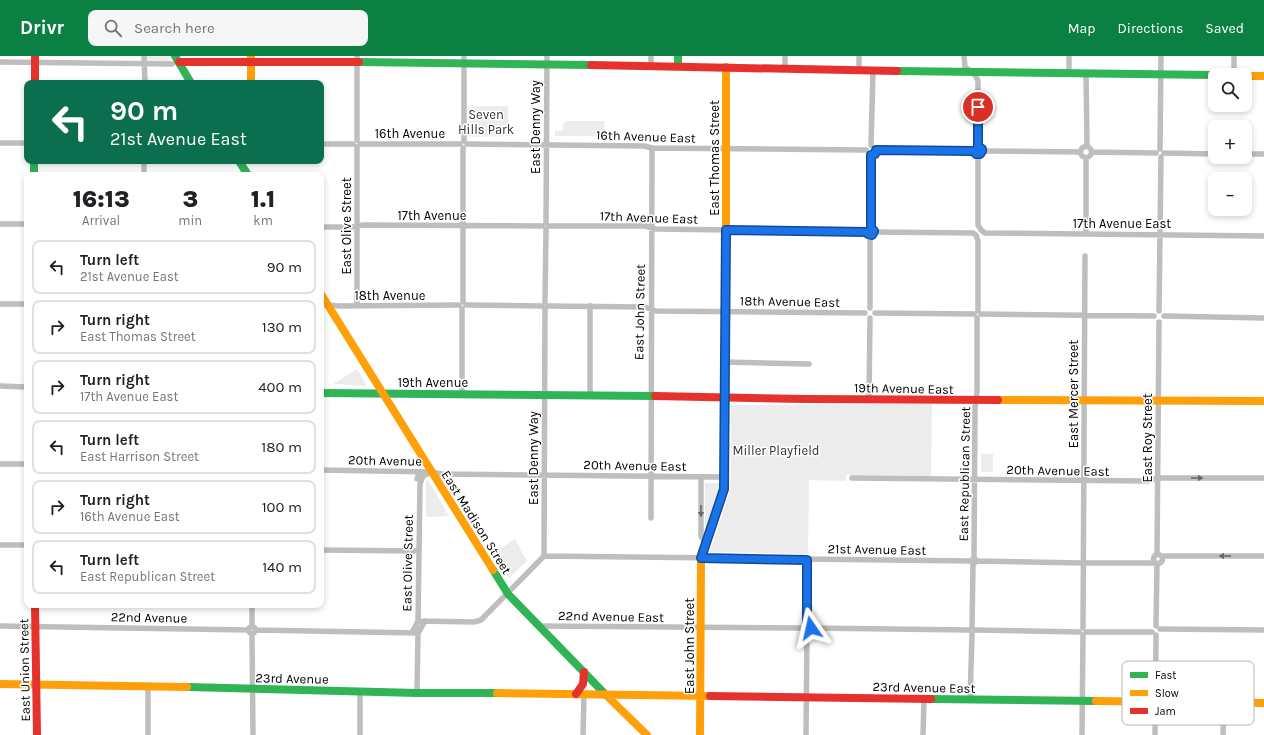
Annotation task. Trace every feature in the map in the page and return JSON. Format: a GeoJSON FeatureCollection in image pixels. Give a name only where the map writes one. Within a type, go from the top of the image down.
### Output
{"type":"FeatureCollection","features":[{"type":"Feature","properties":{"kind":"street"},"geometry":{"type":"LineString","coordinates":[[144,56],[145,80]]}},
{"type":"Feature","properties":{"kind":"street"},"geometry":{"type":"LineString","coordinates":[[651,56],[651,65]]}},
{"type":"Feature","properties":{"kind":"street"},"geometry":{"type":"LineString","coordinates":[[678,56],[678,66]]}},
{"type":"Feature","properties":{"kind":"street"},"geometry":{"type":"LineString","coordinates":[[785,56],[785,69]]}},
{"type":"Feature","properties":{"kind":"street"},"geometry":{"type":"LineString","coordinates":[[858,71],[859,56]]}},
{"type":"Feature","properties":{"kind":"street"},"geometry":{"type":"LineString","coordinates":[[964,56],[965,67],[977,77],[978,81],[978,151]]}},
{"type":"Feature","properties":{"kind":"street"},"geometry":{"type":"LineString","coordinates":[[1069,56],[1069,73]]}},
{"type":"Feature","properties":{"kind":"street"},"geometry":{"type":"LineString","coordinates":[[1161,56],[1160,311],[1163,312],[1164,316]]}},
{"type":"Feature","properties":{"kind":"street"},"geometry":{"type":"LineString","coordinates":[[1234,56],[1234,68]]}},
{"type":"Feature","properties":{"kind":"street"},"geometry":{"type":"LineString","coordinates":[[35,59],[35,80]]}},
{"type":"Feature","properties":{"kind":"street"},"geometry":{"type":"LineString","coordinates":[[0,62],[35,59],[145,64],[175,61],[251,59],[547,60],[678,66],[858,71],[1208,75]]}},
{"type":"Feature","properties":{"kind":"street"},"geometry":{"type":"LineString","coordinates":[[251,59],[251,80]]}},
{"type":"Feature","properties":{"kind":"street","name":"East Olive Street"},"geometry":{"type":"LineString","coordinates":[[357,59],[357,306]]}},
{"type":"Feature","properties":{"kind":"street"},"geometry":{"type":"LineString","coordinates":[[462,395],[464,60]]}},
{"type":"Feature","properties":{"kind":"street","name":"East Denny Way"},"geometry":{"type":"LineString","coordinates":[[544,556],[547,60]]}},
{"type":"Feature","properties":{"kind":"street"},"geometry":{"type":"LineString","coordinates":[[175,61],[189,80]]}},
{"type":"Feature","properties":{"kind":"street","name":"East Thomas Street"},"geometry":{"type":"LineString","coordinates":[[701,558],[722,497],[725,477],[726,67]]}},
{"type":"Feature","properties":{"kind":"street"},"geometry":{"type":"LineString","coordinates":[[871,155],[867,154],[866,150],[868,146],[871,145],[873,71]]}},
{"type":"Feature","properties":{"kind":"street"},"geometry":{"type":"LineString","coordinates":[[1086,73],[1087,146],[1092,152]]}},
{"type":"Feature","properties":{"kind":"street"},"geometry":{"type":"LineString","coordinates":[[1252,76],[1264,76]]}},
{"type":"Feature","properties":{"kind":"street"},"geometry":{"type":"LineString","coordinates":[[0,143],[24,143]]}},
{"type":"Feature","properties":{"kind":"street","name":"16th Avenue"},"geometry":{"type":"LineString","coordinates":[[324,144],[546,145]]}},
{"type":"Feature","properties":{"kind":"street","name":"16th Avenue East"},"geometry":{"type":"LineString","coordinates":[[546,145],[637,146],[652,148],[866,150]]}},
{"type":"Feature","properties":{"kind":"street"},"geometry":{"type":"LineString","coordinates":[[871,145],[875,146],[876,150]]}},
{"type":"Feature","properties":{"kind":"street"},"geometry":{"type":"LineString","coordinates":[[1080,152],[1082,148],[1087,146]]}},
{"type":"Feature","properties":{"kind":"street","name":"East John Street"},"geometry":{"type":"LineString","coordinates":[[651,518],[650,396],[652,148]]}},
{"type":"Feature","properties":{"kind":"street"},"geometry":{"type":"LineString","coordinates":[[876,150],[1080,152]]}},
{"type":"Feature","properties":{"kind":"street"},"geometry":{"type":"LineString","coordinates":[[871,155],[875,154],[876,150]]}},
{"type":"Feature","properties":{"kind":"street","name":"17th Avenue East"},"geometry":{"type":"LineString","coordinates":[[978,151],[978,225],[981,230],[986,233],[1264,236]]}},
{"type":"Feature","properties":{"kind":"street"},"geometry":{"type":"LineString","coordinates":[[1080,152],[1082,156],[1086,158]]}},
{"type":"Feature","properties":{"kind":"street"},"geometry":{"type":"LineString","coordinates":[[1092,152],[1208,154]]}},
{"type":"Feature","properties":{"kind":"street"},"geometry":{"type":"LineString","coordinates":[[1086,158],[1089,157],[1092,152]]}},
{"type":"Feature","properties":{"kind":"street"},"geometry":{"type":"LineString","coordinates":[[1252,154],[1264,154]]}},
{"type":"Feature","properties":{"kind":"street"},"geometry":{"type":"LineString","coordinates":[[870,308],[871,155]]}},
{"type":"Feature","properties":{"kind":"street"},"geometry":{"type":"LineString","coordinates":[[1086,158],[1086,234]]}},
{"type":"Feature","properties":{"kind":"street"},"geometry":{"type":"LineString","coordinates":[[0,224],[24,224]]}},
{"type":"Feature","properties":{"kind":"street","name":"17th Avenue East"},"geometry":{"type":"LineString","coordinates":[[546,226],[645,226],[656,229],[972,233],[976,235]]}},
{"type":"Feature","properties":{"kind":"street","name":"17th Avenue"},"geometry":{"type":"LineString","coordinates":[[324,227],[546,226]]}},
{"type":"Feature","properties":{"kind":"street","name":"East Republican Street"},"geometry":{"type":"LineString","coordinates":[[970,700],[977,392],[978,241],[976,235]]}},
{"type":"Feature","properties":{"kind":"street","name":"East Mercer Street"},"geometry":{"type":"LineString","coordinates":[[1082,735],[1085,256]]}},
{"type":"Feature","properties":{"kind":"street"},"geometry":{"type":"LineString","coordinates":[[0,304],[24,304]]}},
{"type":"Feature","properties":{"kind":"street","name":"18th Avenue"},"geometry":{"type":"LineString","coordinates":[[324,304],[357,306],[545,306]]}},
{"type":"Feature","properties":{"kind":"street","name":"East Madison Street"},"geometry":{"type":"LineString","coordinates":[[324,304],[384,394],[508,594],[647,735]]}},
{"type":"Feature","properties":{"kind":"street","name":"18th Avenue East"},"geometry":{"type":"LineString","coordinates":[[545,306],[645,307],[656,311],[865,313]]}},
{"type":"Feature","properties":{"kind":"street"},"geometry":{"type":"LineString","coordinates":[[590,306],[590,395]]}},
{"type":"Feature","properties":{"kind":"street"},"geometry":{"type":"LineString","coordinates":[[870,308],[867,308],[865,313],[867,317],[870,318]]}},
{"type":"Feature","properties":{"kind":"street"},"geometry":{"type":"LineString","coordinates":[[870,308],[874,309],[875,313]]}},
{"type":"Feature","properties":{"kind":"street"},"geometry":{"type":"LineString","coordinates":[[1154,316],[1155,312],[1160,311]]}},
{"type":"Feature","properties":{"kind":"street"},"geometry":{"type":"LineString","coordinates":[[875,313],[1154,316]]}},
{"type":"Feature","properties":{"kind":"street"},"geometry":{"type":"LineString","coordinates":[[870,318],[874,317],[875,313]]}},
{"type":"Feature","properties":{"kind":"street"},"geometry":{"type":"LineString","coordinates":[[1154,316],[1155,320],[1159,322],[1162,321],[1164,316]]}},
{"type":"Feature","properties":{"kind":"street"},"geometry":{"type":"LineString","coordinates":[[1164,316],[1264,318]]}},
{"type":"Feature","properties":{"kind":"street"},"geometry":{"type":"LineString","coordinates":[[870,318],[870,399]]}},
{"type":"Feature","properties":{"kind":"street","name":"East Roy Street"},"geometry":{"type":"LineString","coordinates":[[1159,322],[1158,478],[1160,555]]}},
{"type":"Feature","properties":{"kind":"street"},"geometry":{"type":"LineString","coordinates":[[725,362],[809,364]]}},
{"type":"Feature","properties":{"kind":"street"},"geometry":{"type":"LineString","coordinates":[[0,386],[24,387]]}},
{"type":"Feature","properties":{"kind":"street","name":"19th Avenue"},"geometry":{"type":"LineString","coordinates":[[324,393],[462,395],[544,394]]}},
{"type":"Feature","properties":{"kind":"street","name":"19th Avenue East"},"geometry":{"type":"LineString","coordinates":[[544,394],[870,399],[1264,401]]}},
{"type":"Feature","properties":{"kind":"street"},"geometry":{"type":"LineString","coordinates":[[0,464],[24,464]]}},
{"type":"Feature","properties":{"kind":"street","name":"20th Avenue"},"geometry":{"type":"LineString","coordinates":[[324,470],[431,472],[442,474],[544,475]]}},
{"type":"Feature","properties":{"kind":"street"},"geometry":{"type":"LineString","coordinates":[[406,472],[417,479],[418,474],[421,472]]}},
{"type":"Feature","properties":{"kind":"street","name":"East Olive Street"},"geometry":{"type":"LineString","coordinates":[[417,693],[415,633],[418,621],[419,492],[421,479],[431,472]]}},
{"type":"Feature","properties":{"kind":"street","name":"20th Avenue East"},"geometry":{"type":"LineString","coordinates":[[544,475],[725,477]]}},
{"type":"Feature","properties":{"kind":"street"},"geometry":{"type":"LineString","coordinates":[[701,477],[701,536],[706,544]]}},
{"type":"Feature","properties":{"kind":"street","name":"20th Avenue East"},"geometry":{"type":"LineString","coordinates":[[852,478],[1084,481],[1147,481],[1158,478],[1264,478]]}},
{"type":"Feature","properties":{"kind":"street","name":"East Olive Street"},"geometry":{"type":"LineString","coordinates":[[417,479],[419,492]]}},
{"type":"Feature","properties":{"kind":"street"},"geometry":{"type":"LineString","coordinates":[[0,545],[24,545]]}},
{"type":"Feature","properties":{"kind":"street"},"geometry":{"type":"LineString","coordinates":[[324,550],[418,550]]}},
{"type":"Feature","properties":{"kind":"street"},"geometry":{"type":"LineString","coordinates":[[1155,661],[1154,633],[1160,632],[1158,627],[1156,563],[1154,558],[1160,555],[1264,556]]}},
{"type":"Feature","properties":{"kind":"street"},"geometry":{"type":"LineString","coordinates":[[418,621],[474,622],[481,620],[544,556]]}},
{"type":"Feature","properties":{"kind":"street","name":"21st Avenue East"},"geometry":{"type":"LineString","coordinates":[[544,556],[1156,563]]}},
{"type":"Feature","properties":{"kind":"street","name":"East John Street"},"geometry":{"type":"LineString","coordinates":[[700,735],[701,558]]}},
{"type":"Feature","properties":{"kind":"street"},"geometry":{"type":"LineString","coordinates":[[806,735],[807,560]]}},
{"type":"Feature","properties":{"kind":"street","name":"East Union Street"},"geometry":{"type":"LineString","coordinates":[[35,608],[37,735]]}},
{"type":"Feature","properties":{"kind":"street"},"geometry":{"type":"LineString","coordinates":[[252,608],[253,735]]}},
{"type":"Feature","properties":{"kind":"street","name":"East Olive Street"},"geometry":{"type":"LineString","coordinates":[[415,633],[425,621]]}},
{"type":"Feature","properties":{"kind":"street","name":"22nd Avenue"},"geometry":{"type":"LineString","coordinates":[[0,626],[415,633]]}},
{"type":"Feature","properties":{"kind":"street","name":"22nd Avenue East"},"geometry":{"type":"LineString","coordinates":[[539,626],[1154,633]]}},
{"type":"Feature","properties":{"kind":"street"},"geometry":{"type":"LineString","coordinates":[[1158,627],[1264,630]]}},
{"type":"Feature","properties":{"kind":"street"},"geometry":{"type":"LineString","coordinates":[[584,672],[584,682],[580,694],[584,735]]}},
{"type":"Feature","properties":{"kind":"street","name":"23rd Avenue"},"geometry":{"type":"LineString","coordinates":[[0,684],[417,693],[580,694]]}},
{"type":"Feature","properties":{"kind":"street"},"geometry":{"type":"LineString","coordinates":[[148,686],[148,735]]}},
{"type":"Feature","properties":{"kind":"street"},"geometry":{"type":"LineString","coordinates":[[360,691],[360,735]]}},
{"type":"Feature","properties":{"kind":"street","name":"23rd Avenue East"},"geometry":{"type":"LineString","coordinates":[[580,694],[1122,702]]}},
{"type":"Feature","properties":{"kind":"street"},"geometry":{"type":"LineString","coordinates":[[923,735],[924,699]]}},
{"type":"Feature","properties":{"kind":"street"},"geometry":{"type":"LineString","coordinates":[[1155,725],[1155,735]]}},
{"type":"Feature","properties":{"kind":"street"},"geometry":{"type":"LineString","coordinates":[[1223,725],[1223,735]]}},
{"type":"Feature","properties":{"kind":"green space"},"geometry":{"type":"Polygon","coordinates":[[[145,56],[167,56],[172,64],[145,64],[145,56]]]}},
{"type":"Feature","properties":{"kind":"green space","name":"Seven Hills Park"},"geometry":{"type":"Polygon","coordinates":[[[474,106],[508,106],[508,136],[470,137],[470,112],[474,112],[474,106]]]}},
{"type":"Feature","properties":{"kind":"green space"},"geometry":{"type":"Polygon","coordinates":[[[566,121],[605,121],[604,127],[606,136],[555,136],[555,131],[562,131],[563,125],[566,121]]]}},
{"type":"Feature","properties":{"kind":"green space"},"geometry":{"type":"Polygon","coordinates":[[[357,369],[367,386],[333,384],[357,369]]]}},
{"type":"Feature","properties":{"kind":"green space","name":"Miller Playfield"},"geometry":{"type":"Polygon","coordinates":[[[932,404],[931,476],[846,475],[846,481],[809,480],[808,554],[710,552],[728,497],[731,478],[731,405],[932,404]]]}},
{"type":"Feature","properties":{"kind":"green space"},"geometry":{"type":"Polygon","coordinates":[[[981,454],[993,454],[993,472],[981,472],[981,454]]]}},
{"type":"Feature","properties":{"kind":"green space"},"geometry":{"type":"Polygon","coordinates":[[[428,480],[449,516],[426,517],[426,481],[428,480]]]}},
{"type":"Feature","properties":{"kind":"green space"},"geometry":{"type":"Polygon","coordinates":[[[705,483],[721,483],[705,532],[705,483]]]}},
{"type":"Feature","properties":{"kind":"green space"},"geometry":{"type":"Polygon","coordinates":[[[515,539],[527,561],[509,578],[493,554],[515,539]]]}},
{"type":"Feature","properties":{"kind":"traffic: fast"},"geometry":{"type":"LineString","coordinates":[[175,56],[189,80]]}},
{"type":"Feature","properties":{"kind":"traffic: fast"},"geometry":{"type":"LineString","coordinates":[[678,56],[678,66]]}},
{"type":"Feature","properties":{"kind":"traffic: fast"},"geometry":{"type":"LineString","coordinates":[[359,62],[591,65]]}},
{"type":"Feature","properties":{"kind":"traffic: fast"},"geometry":{"type":"LineString","coordinates":[[897,71],[1208,75]]}},
{"type":"Feature","properties":{"kind":"traffic: fast"},"geometry":{"type":"LineString","coordinates":[[34,164],[34,172]]}},
{"type":"Feature","properties":{"kind":"traffic: fast"},"geometry":{"type":"LineString","coordinates":[[241,164],[246,172]]}},
{"type":"Feature","properties":{"kind":"traffic: fast"},"geometry":{"type":"LineString","coordinates":[[725,405],[726,224]]}},
{"type":"Feature","properties":{"kind":"traffic: fast"},"geometry":{"type":"LineString","coordinates":[[324,393],[655,396]]}},
{"type":"Feature","properties":{"kind":"traffic: fast"},"geometry":{"type":"LineString","coordinates":[[493,570],[508,594],[606,695]]}},
{"type":"Feature","properties":{"kind":"traffic: fast"},"geometry":{"type":"LineString","coordinates":[[187,687],[417,693],[497,693]]}},
{"type":"Feature","properties":{"kind":"traffic: fast"},"geometry":{"type":"LineString","coordinates":[[931,699],[1096,701]]}},
{"type":"Feature","properties":{"kind":"traffic: slow"},"geometry":{"type":"LineString","coordinates":[[251,56],[251,80]]}},
{"type":"Feature","properties":{"kind":"traffic: slow"},"geometry":{"type":"LineString","coordinates":[[726,67],[726,224]]}},
{"type":"Feature","properties":{"kind":"traffic: slow"},"geometry":{"type":"LineString","coordinates":[[1252,76],[1264,76]]}},
{"type":"Feature","properties":{"kind":"traffic: slow"},"geometry":{"type":"LineString","coordinates":[[324,299],[493,570]]}},
{"type":"Feature","properties":{"kind":"traffic: slow"},"geometry":{"type":"LineString","coordinates":[[998,400],[1264,401]]}},
{"type":"Feature","properties":{"kind":"traffic: slow"},"geometry":{"type":"LineString","coordinates":[[700,735],[701,558],[722,497],[725,477],[725,405]]}},
{"type":"Feature","properties":{"kind":"traffic: slow"},"geometry":{"type":"LineString","coordinates":[[0,684],[187,687]]}},
{"type":"Feature","properties":{"kind":"traffic: slow"},"geometry":{"type":"LineString","coordinates":[[497,693],[710,696]]}},
{"type":"Feature","properties":{"kind":"traffic: slow"},"geometry":{"type":"LineString","coordinates":[[606,695],[647,735]]}},
{"type":"Feature","properties":{"kind":"traffic: slow"},"geometry":{"type":"LineString","coordinates":[[1096,701],[1122,701]]}},
{"type":"Feature","properties":{"kind":"traffic: slow"},"geometry":{"type":"LineString","coordinates":[[1254,703],[1264,703]]}},
{"type":"Feature","properties":{"kind":"traffic: jam"},"geometry":{"type":"LineString","coordinates":[[35,56],[35,80]]}},
{"type":"Feature","properties":{"kind":"traffic: jam"},"geometry":{"type":"LineString","coordinates":[[179,62],[359,62]]}},
{"type":"Feature","properties":{"kind":"traffic: jam"},"geometry":{"type":"LineString","coordinates":[[591,65],[897,71]]}},
{"type":"Feature","properties":{"kind":"traffic: jam"},"geometry":{"type":"LineString","coordinates":[[655,396],[806,399],[998,400]]}},
{"type":"Feature","properties":{"kind":"traffic: jam"},"geometry":{"type":"LineString","coordinates":[[35,608],[37,735]]}},
{"type":"Feature","properties":{"kind":"traffic: jam"},"geometry":{"type":"LineString","coordinates":[[576,694],[583,684],[584,672]]}},
{"type":"Feature","properties":{"kind":"traffic: jam"},"geometry":{"type":"LineString","coordinates":[[710,696],[931,699]]}},
{"type":"Feature","properties":{"kind":"route"},"geometry":{"type":"LineString","coordinates":[[811,628],[807,625],[807,560],[701,558],[722,497],[725,477],[726,230],[867,232],[868,234],[872,235],[874,231],[871,228],[871,155],[874,155],[876,150],[974,151],[975,154],[978,155],[982,152],[982,149],[978,147],[978,107]]}}]}
